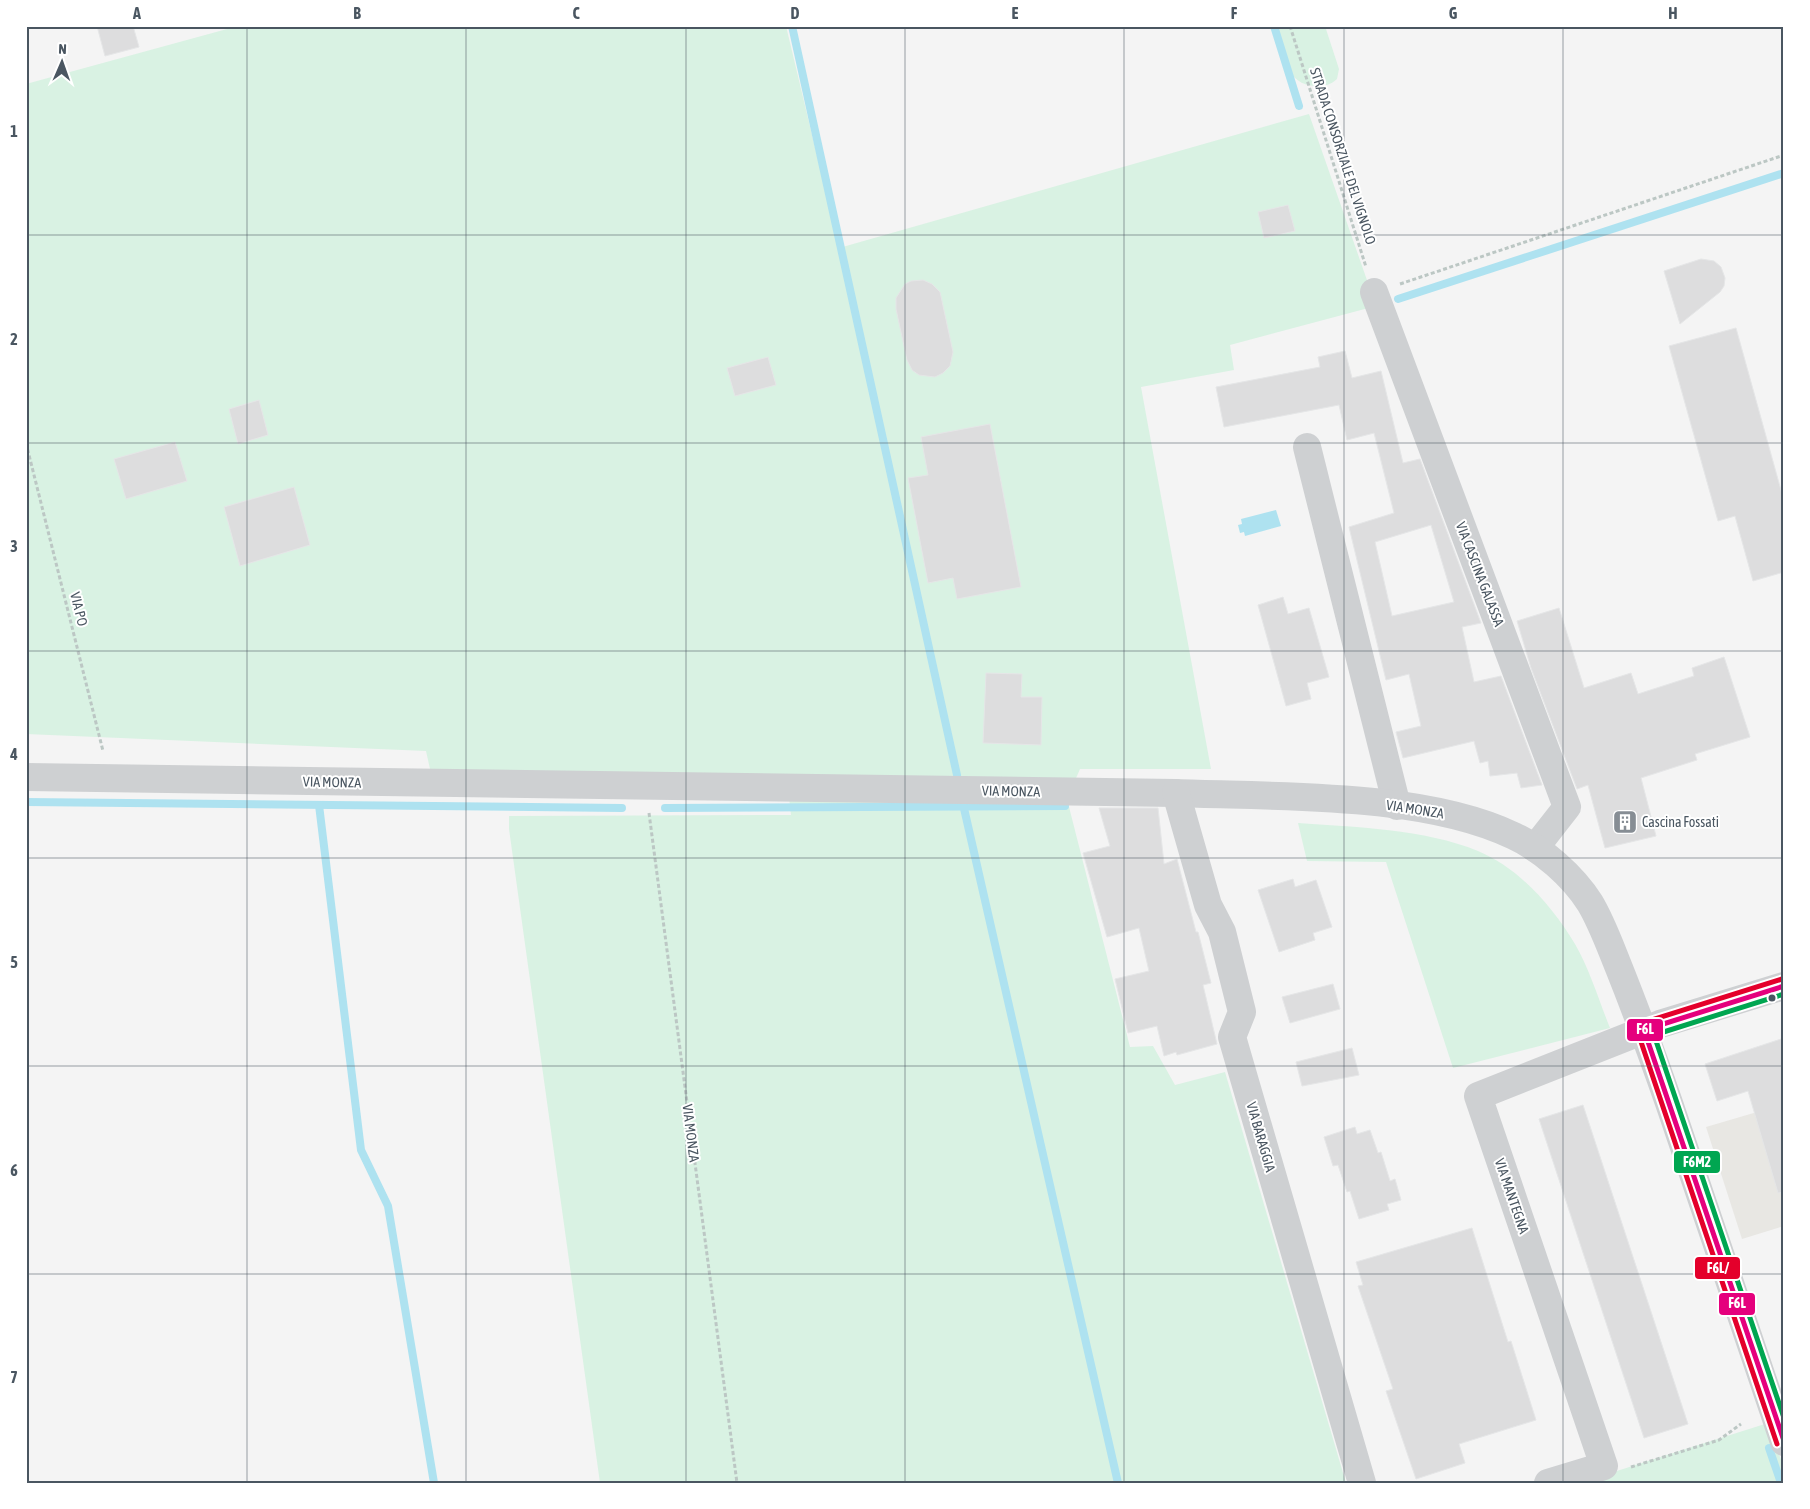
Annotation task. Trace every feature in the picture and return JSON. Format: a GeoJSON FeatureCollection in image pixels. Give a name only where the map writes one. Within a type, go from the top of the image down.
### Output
{"type":"FeatureCollection","features":[{"type":"Feature","properties":{"kind":"street","name":"VIA CASCINA GALASSA"},"geometry":{"type":"LineString","coordinates":[[1374,292],[1567,807],[1535,848]]}},
{"type":"Feature","properties":{"kind":"street"},"geometry":{"type":"LineString","coordinates":[[1307,447],[1397,806]]}},
{"type":"Feature","properties":{"kind":"street","name":"VIA MONZA"},"geometry":{"type":"LineString","coordinates":[[26,778],[1176,793],[1335,799],[1397,806],[1470,820],[1511,834],[1535,848],[1561,870],[1589,901],[1601,925],[1644,1030],[1784,1442]]}},
{"type":"Feature","properties":{"kind":"street","name":"VIA BARAGGIA"},"geometry":{"type":"LineString","coordinates":[[1176,793],[1208,905],[1222,932],[1242,1012],[1232,1037],[1362,1483]]}},
{"type":"Feature","properties":{"kind":"street"},"geometry":{"type":"LineString","coordinates":[[1644,1030],[1784,986]]}},
{"type":"Feature","properties":{"kind":"street","name":"VIA MANTEGNA"},"geometry":{"type":"LineString","coordinates":[[1604,1466],[1478,1096],[1644,1030]]}},
{"type":"Feature","properties":{"kind":"street"},"geometry":{"type":"LineString","coordinates":[[1548,1483],[1604,1466]]}},
{"type":"Feature","properties":{"kind":"path","name":"STRADA CONSORZIALE DEL VIGNOLO"},"geometry":{"type":"LineString","coordinates":[[1290,26],[1374,292]]}},
{"type":"Feature","properties":{"kind":"path"},"geometry":{"type":"LineString","coordinates":[[1374,292],[1784,155]]}},
{"type":"Feature","properties":{"kind":"path","name":"VIA PO"},"geometry":{"type":"LineString","coordinates":[[26,443],[101,746],[112,780]]}},
{"type":"Feature","properties":{"kind":"path","name":"VIA MONZA"},"geometry":{"type":"LineString","coordinates":[[638,785],[650,816],[737,1483]]}},
{"type":"Feature","properties":{"kind":"path"},"geometry":{"type":"LineString","coordinates":[[1604,1466],[1625,1469],[1719,1440],[1741,1424]]}},
{"type":"Feature","properties":{"kind":"shaded area"},"geometry":{"type":"Polygon","coordinates":[[[1784,1104],[1784,1226],[1742,1239],[1706,1127],[1784,1104]]]}},
{"type":"Feature","properties":{"kind":"green space"},"geometry":{"type":"Polygon","coordinates":[[[238,26],[786,26],[839,248],[1309,114],[1376,306],[1230,345],[1234,370],[1141,387],[1211,769],[1080,769],[1067,799],[1130,1047],[1153,1046],[1175,1085],[1225,1072],[1346,1483],[600,1483],[509,829],[509,816],[791,815],[789,797],[432,778],[426,751],[26,734],[26,84],[238,26]]]}},
{"type":"Feature","properties":{"kind":"green space"},"geometry":{"type":"Polygon","coordinates":[[[1272,26],[1325,26],[1339,69],[1337,79],[1330,84],[1320,86],[1306,85],[1298,80],[1291,74],[1281,55],[1272,26]]]}},
{"type":"Feature","properties":{"kind":"green space"},"geometry":{"type":"Polygon","coordinates":[[[1298,823],[1389,830],[1435,838],[1478,851],[1507,867],[1545,902],[1575,944],[1585,964],[1610,1028],[1453,1068],[1386,862],[1307,861],[1298,823]]]}},
{"type":"Feature","properties":{"kind":"green space"},"geometry":{"type":"Polygon","coordinates":[[[1768,1423],[1784,1468],[1784,1483],[1579,1483],[1768,1423]]]}},
{"type":"Feature","properties":{"kind":"water"},"geometry":{"type":"Polygon","coordinates":[[[1276,510],[1281,526],[1245,536],[1244,532],[1240,533],[1238,525],[1242,524],[1241,519],[1276,510]]]}},
{"type":"Feature","properties":{"kind":"building"},"geometry":{"type":"Polygon","coordinates":[[[97,26],[133,26],[139,47],[105,56],[97,26]]]}},
{"type":"Feature","properties":{"kind":"building"},"geometry":{"type":"Polygon","coordinates":[[[1288,205],[1295,231],[1264,238],[1258,212],[1288,205]]]}},
{"type":"Feature","properties":{"kind":"building"},"geometry":{"type":"Polygon","coordinates":[[[1701,259],[1714,261],[1721,267],[1725,278],[1724,286],[1720,292],[1680,324],[1664,271],[1701,259]]]}},
{"type":"Feature","properties":{"kind":"building"},"geometry":{"type":"Polygon","coordinates":[[[923,280],[932,284],[940,292],[953,352],[950,366],[943,373],[935,377],[919,375],[912,370],[907,360],[896,309],[896,298],[905,284],[911,281],[923,280]]]}},
{"type":"Feature","properties":{"kind":"building"},"geometry":{"type":"Polygon","coordinates":[[[1736,328],[1784,501],[1784,572],[1753,581],[1735,516],[1718,521],[1669,346],[1736,328]]]}},
{"type":"Feature","properties":{"kind":"building"},"geometry":{"type":"Polygon","coordinates":[[[1345,351],[1352,378],[1381,371],[1403,463],[1420,459],[1481,623],[1462,627],[1474,682],[1501,676],[1542,785],[1521,788],[1517,773],[1490,776],[1488,761],[1480,763],[1474,741],[1403,758],[1396,732],[1421,726],[1409,674],[1386,680],[1349,527],[1394,513],[1374,433],[1347,440],[1339,405],[1224,427],[1216,387],[1320,367],[1318,357],[1345,351]],[[1431,525],[1375,542],[1392,616],[1454,602],[1431,525]]]}},
{"type":"Feature","properties":{"kind":"building"},"geometry":{"type":"Polygon","coordinates":[[[768,357],[776,385],[735,396],[727,368],[768,357]]]}},
{"type":"Feature","properties":{"kind":"building"},"geometry":{"type":"Polygon","coordinates":[[[259,400],[268,435],[238,444],[229,409],[259,400]]]}},
{"type":"Feature","properties":{"kind":"building"},"geometry":{"type":"Polygon","coordinates":[[[990,424],[1021,587],[957,599],[953,578],[928,583],[908,478],[928,475],[921,437],[990,424]]]}},
{"type":"Feature","properties":{"kind":"building"},"geometry":{"type":"Polygon","coordinates":[[[175,442],[187,481],[126,499],[114,459],[175,442]]]}},
{"type":"Feature","properties":{"kind":"building"},"geometry":{"type":"Polygon","coordinates":[[[294,487],[310,545],[240,566],[224,507],[294,487]]]}},
{"type":"Feature","properties":{"kind":"building"},"geometry":{"type":"Polygon","coordinates":[[[1283,597],[1288,614],[1309,608],[1329,677],[1307,683],[1311,699],[1286,706],[1258,605],[1283,597]]]}},
{"type":"Feature","properties":{"kind":"building"},"geometry":{"type":"Polygon","coordinates":[[[1559,608],[1584,688],[1631,673],[1638,694],[1694,676],[1692,668],[1724,657],[1750,737],[1695,754],[1697,760],[1641,778],[1656,836],[1605,848],[1588,785],[1577,789],[1531,668],[1517,621],[1559,608]]]}},
{"type":"Feature","properties":{"kind":"building"},"geometry":{"type":"Polygon","coordinates":[[[986,673],[1022,674],[1021,697],[1042,697],[1041,745],[983,743],[986,673]]]}},
{"type":"Feature","properties":{"kind":"building"},"geometry":{"type":"Polygon","coordinates":[[[1099,808],[1158,808],[1164,864],[1177,859],[1211,983],[1203,985],[1217,1044],[1177,1055],[1176,1052],[1164,1056],[1157,1026],[1128,1033],[1115,979],[1149,971],[1139,928],[1107,937],[1083,853],[1110,846],[1099,808]]]}},
{"type":"Feature","properties":{"kind":"building"},"geometry":{"type":"Polygon","coordinates":[[[1293,879],[1295,887],[1316,880],[1332,927],[1313,933],[1315,940],[1279,952],[1258,890],[1293,879]]]}},
{"type":"Feature","properties":{"kind":"building"},"geometry":{"type":"Polygon","coordinates":[[[1333,984],[1340,1009],[1290,1023],[1282,997],[1333,984]]]}},
{"type":"Feature","properties":{"kind":"building"},"geometry":{"type":"Polygon","coordinates":[[[1784,1038],[1784,1192],[1778,1193],[1748,1091],[1717,1101],[1705,1064],[1784,1038]]]}},
{"type":"Feature","properties":{"kind":"building"},"geometry":{"type":"Polygon","coordinates":[[[1352,1048],[1359,1075],[1302,1086],[1296,1062],[1352,1048]]]}},
{"type":"Feature","properties":{"kind":"building"},"geometry":{"type":"Polygon","coordinates":[[[1583,1105],[1688,1424],[1644,1438],[1539,1119],[1583,1105]]]}},
{"type":"Feature","properties":{"kind":"building"},"geometry":{"type":"Polygon","coordinates":[[[1355,1127],[1357,1134],[1370,1130],[1378,1153],[1381,1152],[1390,1181],[1395,1179],[1401,1200],[1387,1204],[1389,1210],[1359,1219],[1350,1191],[1347,1192],[1338,1165],[1333,1166],[1324,1137],[1355,1127]]]}},
{"type":"Feature","properties":{"kind":"building"},"geometry":{"type":"Polygon","coordinates":[[[1472,1228],[1508,1342],[1511,1341],[1536,1420],[1459,1444],[1465,1463],[1416,1479],[1386,1391],[1393,1389],[1358,1286],[1363,1285],[1356,1262],[1472,1228]]]}},
{"type":"Feature","properties":{"kind":"waterway"},"geometry":{"type":"LineString","coordinates":[[792,26],[957,775]]}},
{"type":"Feature","properties":{"kind":"waterway"},"geometry":{"type":"LineString","coordinates":[[1274,26],[1299,106]]}},
{"type":"Feature","properties":{"kind":"waterway"},"geometry":{"type":"LineString","coordinates":[[1398,299],[1784,173]]}},
{"type":"Feature","properties":{"kind":"waterway"},"geometry":{"type":"LineString","coordinates":[[26,802],[622,808]]}},
{"type":"Feature","properties":{"kind":"waterway"},"geometry":{"type":"LineString","coordinates":[[963,804],[1118,1483]]}},
{"type":"Feature","properties":{"kind":"waterway"},"geometry":{"type":"LineString","coordinates":[[319,805],[361,1150],[388,1206],[434,1483]]}},
{"type":"Feature","properties":{"kind":"waterway"},"geometry":{"type":"LineString","coordinates":[[665,808],[1065,806]]}},
{"type":"Feature","properties":{"kind":"waterway"},"geometry":{"type":"LineString","coordinates":[[1769,1448],[1781,1483]]}},
{"type":"Feature","properties":{"kind":"transit line","name":"F6L/"},"geometry":{"type":"LineString","coordinates":[[1777,1444],[1637,1030],[1642,1023],[1782,979]]}},
{"type":"Feature","properties":{"kind":"transit line","name":"F6L"},"geometry":{"type":"LineString","coordinates":[[1784,986],[1644,1030],[1784,1441]]}},
{"type":"Feature","properties":{"kind":"transit line","name":"F6M2"},"geometry":{"type":"LineString","coordinates":[[1784,994],[1654,1035],[1784,1418]]}},
{"type":"Feature","properties":{"kind":"place","name":"Cascina Fossati"},"geometry":{"type":"Point","coordinates":[1625,822]}}]}
